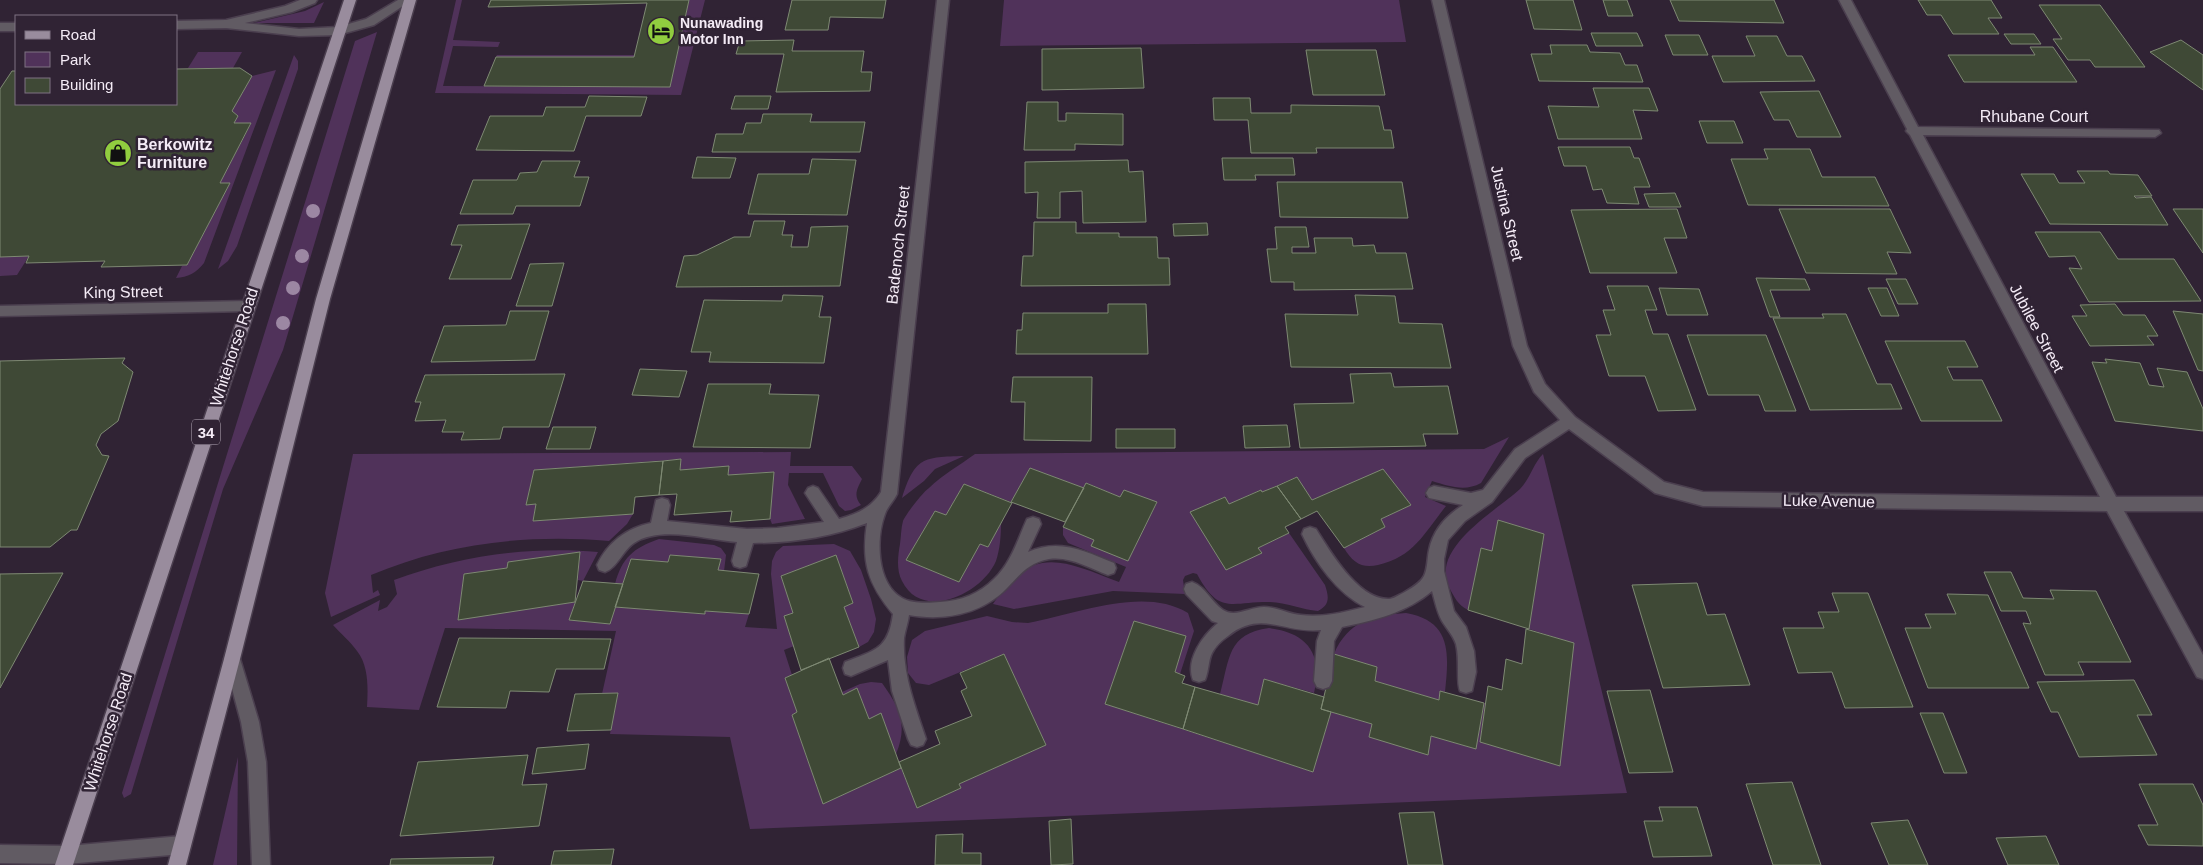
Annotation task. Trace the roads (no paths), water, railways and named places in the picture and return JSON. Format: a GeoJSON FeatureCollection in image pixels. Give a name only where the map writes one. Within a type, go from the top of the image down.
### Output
{"type":"FeatureCollection","features":[{"type":"Feature","properties":{"kind":"main road","name":"Whitehorse Road"},"geometry":{"type":"LineString","coordinates":[[66,860],[350,0]]}},
{"type":"Feature","properties":{"kind":"main road"},"geometry":{"type":"LineString","coordinates":[[177,865],[324,299],[410,0]]}},
{"type":"Feature","properties":{"kind":"street"},"geometry":{"type":"LineString","coordinates":[[226,24],[288,9],[311,0]]}},
{"type":"Feature","properties":{"kind":"street"},"geometry":{"type":"LineString","coordinates":[[178,25],[226,24],[271,31],[298,32],[340,30],[369,23],[406,0]]}},
{"type":"Feature","properties":{"kind":"street","name":"Badenoch Street"},"geometry":{"type":"LineString","coordinates":[[878,510],[888,494],[943,0]]}},
{"type":"Feature","properties":{"kind":"street","name":"Justina Street"},"geometry":{"type":"LineString","coordinates":[[1438,0],[1520,346],[1539,388],[1570,421]]}},
{"type":"Feature","properties":{"kind":"street","name":"Jubilee Street"},"geometry":{"type":"LineString","coordinates":[[1845,0],[1912,131],[2111,504],[2203,670]]}},
{"type":"Feature","properties":{"kind":"street"},"geometry":{"type":"LineString","coordinates":[[0,27],[15,27]]}},
{"type":"Feature","properties":{"kind":"street","name":"Rhubane Court"},"geometry":{"type":"LineString","coordinates":[[1912,131],[2155,133]]}},
{"type":"Feature","properties":{"kind":"street","name":"King Street"},"geometry":{"type":"LineString","coordinates":[[0,312],[248,306]]}},
{"type":"Feature","properties":{"kind":"street"},"geometry":{"type":"LineString","coordinates":[[1466,685],[1468,674],[1466,651],[1460,632],[1447,613],[1435,567],[1436,549],[1445,528],[1461,515],[1478,506],[1488,496],[1513,460],[1531,445],[1570,421]]}},
{"type":"Feature","properties":{"kind":"street","name":"Luke Avenue"},"geometry":{"type":"LineString","coordinates":[[1570,421],[1660,488],[1703,499],[2203,504]]}},
{"type":"Feature","properties":{"kind":"street"},"geometry":{"type":"LineString","coordinates":[[813,493],[835,526]]}},
{"type":"Feature","properties":{"kind":"street"},"geometry":{"type":"LineString","coordinates":[[1434,493],[1471,500],[1488,496]]}},
{"type":"Feature","properties":{"kind":"street"},"geometry":{"type":"LineString","coordinates":[[658,528],[662,505]]}},
{"type":"Feature","properties":{"kind":"street"},"geometry":{"type":"LineString","coordinates":[[605,565],[609,557],[630,537],[658,528],[686,529],[747,536],[780,535],[859,520],[878,510]]}},
{"type":"Feature","properties":{"kind":"street"},"geometry":{"type":"LineString","coordinates":[[878,510],[872,547],[875,571],[881,586],[901,612],[894,658],[895,671],[917,739]]}},
{"type":"Feature","properties":{"kind":"street"},"geometry":{"type":"LineString","coordinates":[[892,601],[907,607],[948,610],[979,601],[996,588],[1011,570],[1033,524]]}},
{"type":"Feature","properties":{"kind":"street"},"geometry":{"type":"LineString","coordinates":[[1310,534],[1343,581],[1358,596],[1374,605],[1389,606]]}},
{"type":"Feature","properties":{"kind":"street"},"geometry":{"type":"LineString","coordinates":[[740,561],[747,536]]}},
{"type":"Feature","properties":{"kind":"street"},"geometry":{"type":"LineString","coordinates":[[1011,570],[1042,552],[1059,550],[1108,568]]}},
{"type":"Feature","properties":{"kind":"street"},"geometry":{"type":"LineString","coordinates":[[1192,589],[1218,616],[1235,620],[1270,614],[1302,623],[1358,616],[1411,598],[1428,584],[1435,567]]}},
{"type":"Feature","properties":{"kind":"street"},"geometry":{"type":"LineString","coordinates":[[1324,681],[1326,671],[1324,642],[1328,628],[1338,619]]}},
{"type":"Feature","properties":{"kind":"street"},"geometry":{"type":"LineString","coordinates":[[1199,674],[1205,650],[1219,633],[1235,620]]}},
{"type":"Feature","properties":{"kind":"street"},"geometry":{"type":"LineString","coordinates":[[850,668],[883,654],[897,642]]}},
{"type":"Feature","properties":{"kind":"street"},"geometry":{"type":"LineString","coordinates":[[232,659],[250,722],[257,762],[261,865]]}},
{"type":"Feature","properties":{"kind":"street"},"geometry":{"type":"LineString","coordinates":[[0,854],[66,860],[182,845]]}},
{"type":"Feature","properties":{"kind":"place","name":"Nunawading Motor Inn"},"geometry":{"type":"Point","coordinates":[661,31]}},
{"type":"Feature","properties":{"kind":"place","name":"Berkowitz Furniture"},"geometry":{"type":"Point","coordinates":[118,153]}}]}
